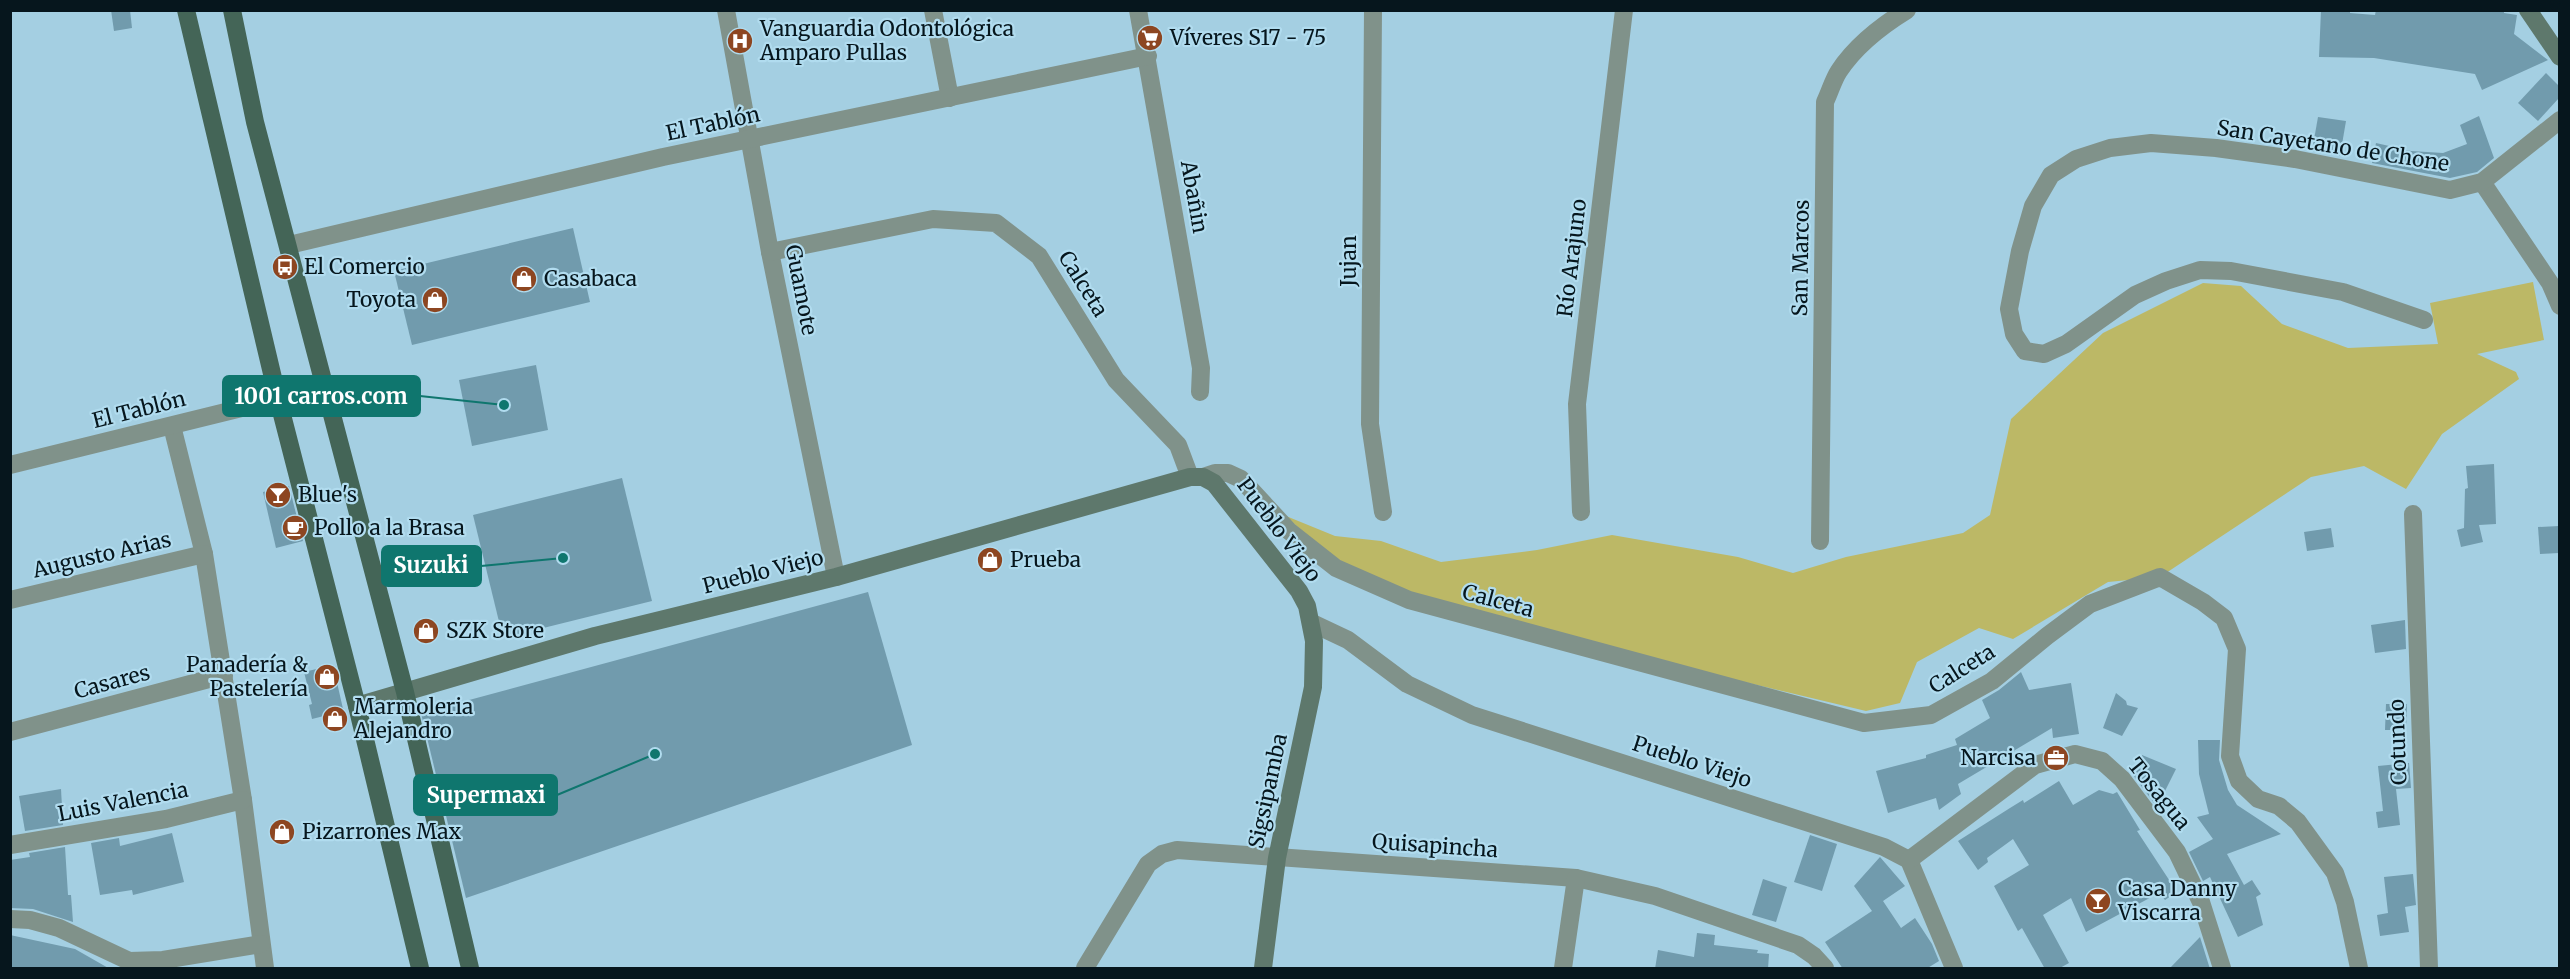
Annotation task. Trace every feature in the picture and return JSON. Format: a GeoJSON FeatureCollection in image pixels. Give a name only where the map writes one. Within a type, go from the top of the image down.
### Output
{"type":"FeatureCollection","features":[{"type":"Feature","properties":{"kind":"main road"},"geometry":{"type":"LineString","coordinates":[[186,10],[278,399],[357,706],[420,969]]}},
{"type":"Feature","properties":{"kind":"main road"},"geometry":{"type":"LineString","coordinates":[[232,10],[255,122],[405,692],[470,969]]}},
{"type":"Feature","properties":{"kind":"street","name":"Guamote"},"geometry":{"type":"LineString","coordinates":[[726,10],[770,252],[836,577]]}},
{"type":"Feature","properties":{"kind":"street"},"geometry":{"type":"LineString","coordinates":[[933,10],[950,98]]}},
{"type":"Feature","properties":{"kind":"street","name":"Abañin"},"geometry":{"type":"LineString","coordinates":[[1138,10],[1148,56],[1201,368],[1200,392]]}},
{"type":"Feature","properties":{"kind":"street","name":"Jujan"},"geometry":{"type":"LineString","coordinates":[[1373,10],[1370,424],[1383,512]]}},
{"type":"Feature","properties":{"kind":"street","name":"Río Arajuno"},"geometry":{"type":"LineString","coordinates":[[1581,512],[1576,404],[1624,10]]}},
{"type":"Feature","properties":{"kind":"street","name":"San Marcos"},"geometry":{"type":"LineString","coordinates":[[1820,541],[1826,102],[1838,72],[1857,48],[1886,22],[1907,10]]}},
{"type":"Feature","properties":{"kind":"street"},"geometry":{"type":"LineString","coordinates":[[2528,10],[2559,57]]}},
{"type":"Feature","properties":{"kind":"street","name":"El Tablón"},"geometry":{"type":"LineString","coordinates":[[289,245],[750,139],[1148,56]]}},
{"type":"Feature","properties":{"kind":"street","name":"San Cayetano de Chone"},"geometry":{"type":"LineString","coordinates":[[2424,320],[2343,292],[2231,270],[2200,270],[2166,280],[2135,295],[2066,344],[2044,354],[2025,351],[2014,334],[2009,309],[2020,252],[2033,206],[2051,174],[2076,159],[2110,148],[2151,143],[2216,148],[2295,159],[2450,190],[2482,183],[2559,120]]}},
{"type":"Feature","properties":{"kind":"street"},"geometry":{"type":"LineString","coordinates":[[2482,183],[2550,283],[2559,306]]}},
{"type":"Feature","properties":{"kind":"street","name":"Calceta"},"geometry":{"type":"LineString","coordinates":[[770,252],[933,219],[996,223],[1039,256],[1116,380],[1178,445],[1196,477],[1228,473],[1241,479],[1288,531],[1336,568],[1409,600],[1864,723],[1931,715],[1992,681],[2090,604],[2160,577],[2203,602],[2224,618],[2237,648],[2230,756],[2239,781],[2258,799],[2279,806],[2298,822],[2334,873],[2345,902],[2359,969]]}},
{"type":"Feature","properties":{"kind":"street","name":"El Tablón"},"geometry":{"type":"LineString","coordinates":[[10,465],[278,399]]}},
{"type":"Feature","properties":{"kind":"street"},"geometry":{"type":"LineString","coordinates":[[172,426],[204,554],[243,800],[265,969]]}},
{"type":"Feature","properties":{"kind":"street","name":"Pueblo Viejo"},"geometry":{"type":"LineString","coordinates":[[357,706],[596,636],[836,577],[1196,477],[1214,483],[1299,591],[1312,623],[1348,640],[1407,684],[1472,715],[1884,847],[1909,860]]}},
{"type":"Feature","properties":{"kind":"street","name":"Cotundo"},"geometry":{"type":"LineString","coordinates":[[2413,514],[2428,969]]}},
{"type":"Feature","properties":{"kind":"street","name":"Augusto Arias"},"geometry":{"type":"LineString","coordinates":[[10,600],[204,554]]}},
{"type":"Feature","properties":{"kind":"street","name":"Sigsipamba"},"geometry":{"type":"LineString","coordinates":[[1263,969],[1277,858],[1313,687],[1315,661],[1312,623]]}},
{"type":"Feature","properties":{"kind":"street","name":"Casares"},"geometry":{"type":"LineString","coordinates":[[10,732],[224,675]]}},
{"type":"Feature","properties":{"kind":"street","name":"Tosagua"},"geometry":{"type":"LineString","coordinates":[[1909,860],[2036,765],[2074,754],[2102,761],[2122,779],[2177,852],[2201,902],[2222,969]]}},
{"type":"Feature","properties":{"kind":"street","name":"Luis Valencia"},"geometry":{"type":"LineString","coordinates":[[10,845],[166,819],[243,800]]}},
{"type":"Feature","properties":{"kind":"street","name":"Quisapincha"},"geometry":{"type":"LineString","coordinates":[[1085,969],[1148,864],[1162,854],[1177,850],[1576,878],[1655,896],[1798,945],[1814,956],[1825,969]]}},
{"type":"Feature","properties":{"kind":"street"},"geometry":{"type":"LineString","coordinates":[[1909,860],[1954,969]]}},
{"type":"Feature","properties":{"kind":"street"},"geometry":{"type":"LineString","coordinates":[[1563,969],[1576,878]]}},
{"type":"Feature","properties":{"kind":"street"},"geometry":{"type":"LineString","coordinates":[[10,919],[30,920],[59,928],[129,961],[163,960],[261,944]]}},
{"type":"Feature","properties":{"kind":"shaded area"},"geometry":{"type":"Polygon","coordinates":[[[2533,282],[2544,340],[2477,354],[2516,372],[2519,379],[2442,434],[2406,489],[2364,466],[2311,477],[2160,577],[2108,582],[2013,639],[1979,628],[1917,662],[1900,703],[1866,711],[1448,611],[1341,568],[1286,516],[1335,536],[1381,541],[1441,562],[1537,550],[1612,535],[1738,557],[1793,573],[1846,557],[1963,533],[1990,515],[2011,419],[2103,333],[2203,283],[2241,286],[2282,324],[2348,348],[2438,344],[2430,303],[2533,282]]]}},
{"type":"Feature","properties":{"kind":"building"},"geometry":{"type":"Polygon","coordinates":[[[111,10],[130,10],[132,28],[114,31],[111,10]]]}},
{"type":"Feature","properties":{"kind":"building"},"geometry":{"type":"Polygon","coordinates":[[[2321,10],[2350,10],[2350,13],[2375,15],[2376,10],[2504,10],[2504,13],[2517,15],[2514,34],[2548,60],[2482,90],[2475,74],[2374,58],[2319,57],[2321,10]]]}},
{"type":"Feature","properties":{"kind":"building"},"geometry":{"type":"Polygon","coordinates":[[[2546,73],[2559,86],[2559,98],[2538,121],[2518,103],[2546,73]]]}},
{"type":"Feature","properties":{"kind":"building"},"geometry":{"type":"Polygon","coordinates":[[[2479,116],[2494,158],[2477,172],[2450,178],[2372,163],[2376,143],[2411,151],[2443,153],[2467,144],[2460,125],[2479,116]]]}},
{"type":"Feature","properties":{"kind":"building"},"geometry":{"type":"Polygon","coordinates":[[[2318,117],[2346,121],[2340,156],[2312,151],[2318,117]]]}},
{"type":"Feature","properties":{"kind":"building","name":"Casabaca"},"geometry":{"type":"Polygon","coordinates":[[[573,228],[590,302],[412,345],[394,271],[573,228]]]}},
{"type":"Feature","properties":{"kind":"building"},"geometry":{"type":"Polygon","coordinates":[[[536,365],[548,430],[472,446],[459,380],[536,365]]]}},
{"type":"Feature","properties":{"kind":"building"},"geometry":{"type":"Polygon","coordinates":[[[2494,464],[2496,524],[2479,525],[2483,542],[2461,547],[2457,530],[2464,528],[2465,489],[2468,488],[2466,466],[2494,464]]]}},
{"type":"Feature","properties":{"kind":"building"},"geometry":{"type":"Polygon","coordinates":[[[622,478],[652,601],[503,638],[473,515],[622,478]]]}},
{"type":"Feature","properties":{"kind":"building"},"geometry":{"type":"Polygon","coordinates":[[[289,486],[303,541],[276,548],[263,492],[289,486]]]}},
{"type":"Feature","properties":{"kind":"building"},"geometry":{"type":"Polygon","coordinates":[[[2559,526],[2559,553],[2540,554],[2538,527],[2559,526]]]}},
{"type":"Feature","properties":{"kind":"building"},"geometry":{"type":"Polygon","coordinates":[[[2331,528],[2334,547],[2307,551],[2304,532],[2331,528]]]}},
{"type":"Feature","properties":{"kind":"building"},"geometry":{"type":"Polygon","coordinates":[[[868,592],[912,745],[466,898],[421,713],[868,592]]]}},
{"type":"Feature","properties":{"kind":"building"},"geometry":{"type":"Polygon","coordinates":[[[2405,620],[2406,649],[2375,653],[2371,625],[2405,620]]]}},
{"type":"Feature","properties":{"kind":"building"},"geometry":{"type":"Polygon","coordinates":[[[333,665],[346,722],[326,726],[324,716],[312,719],[309,705],[312,704],[304,672],[333,665]]]}},
{"type":"Feature","properties":{"kind":"building"},"geometry":{"type":"Polygon","coordinates":[[[2021,672],[2029,690],[2071,683],[2079,734],[2053,738],[2052,728],[1958,784],[1961,794],[1939,810],[1936,798],[1888,813],[1876,771],[1926,758],[1926,755],[1957,745],[1955,739],[1990,718],[1982,700],[2021,672]]]}},
{"type":"Feature","properties":{"kind":"building"},"geometry":{"type":"Polygon","coordinates":[[[2116,693],[2126,701],[2127,705],[2138,708],[2122,736],[2103,728],[2116,693]]]}},
{"type":"Feature","properties":{"kind":"building"},"geometry":{"type":"Polygon","coordinates":[[[2386,704],[2407,704],[2406,730],[2385,730],[2386,704]]]}},
{"type":"Feature","properties":{"kind":"building"},"geometry":{"type":"Polygon","coordinates":[[[2198,740],[2220,740],[2219,760],[2228,790],[2237,805],[2281,834],[2227,854],[2244,885],[2252,880],[2261,894],[2256,897],[2263,925],[2238,937],[2210,877],[2203,881],[2189,852],[2213,839],[2197,817],[2209,814],[2199,774],[2198,740]]]}},
{"type":"Feature","properties":{"kind":"building"},"geometry":{"type":"Polygon","coordinates":[[[2142,755],[2176,769],[2157,807],[2133,775],[2142,755]]]}},
{"type":"Feature","properties":{"kind":"building"},"geometry":{"type":"Polygon","coordinates":[[[2409,763],[2411,788],[2396,789],[2400,825],[2378,828],[2376,812],[2383,811],[2378,766],[2409,763]]]}},
{"type":"Feature","properties":{"kind":"building"},"geometry":{"type":"Polygon","coordinates":[[[2059,781],[2073,805],[2099,790],[2113,794],[2117,792],[2140,830],[2137,831],[2177,892],[2165,900],[2159,893],[2086,932],[2071,898],[2043,915],[2069,963],[2058,969],[2045,969],[2022,928],[2018,931],[1994,886],[2029,865],[2013,839],[1987,858],[1988,862],[1978,870],[1958,841],[2023,800],[2024,803],[2059,781]]]}},
{"type":"Feature","properties":{"kind":"building"},"geometry":{"type":"Polygon","coordinates":[[[61,789],[63,825],[25,831],[19,796],[61,789]]]}},
{"type":"Feature","properties":{"kind":"building"},"geometry":{"type":"Polygon","coordinates":[[[172,833],[184,882],[133,895],[132,890],[100,895],[91,843],[119,838],[120,846],[172,833]]]}},
{"type":"Feature","properties":{"kind":"building"},"geometry":{"type":"Polygon","coordinates":[[[1810,835],[1837,844],[1822,891],[1794,882],[1810,835]]]}},
{"type":"Feature","properties":{"kind":"building"},"geometry":{"type":"Polygon","coordinates":[[[65,847],[68,895],[71,895],[73,922],[33,909],[10,908],[10,860],[30,857],[29,853],[65,847]]]}},
{"type":"Feature","properties":{"kind":"building"},"geometry":{"type":"Polygon","coordinates":[[[1880,857],[1905,886],[1883,901],[1901,928],[1915,918],[1932,944],[1939,961],[1926,969],[1843,969],[1825,942],[1872,911],[1854,886],[1880,857]]]}},
{"type":"Feature","properties":{"kind":"building"},"geometry":{"type":"Polygon","coordinates":[[[2413,874],[2416,905],[2405,907],[2409,932],[2380,936],[2377,915],[2388,913],[2384,877],[2413,874]]]}},
{"type":"Feature","properties":{"kind":"building"},"geometry":{"type":"Polygon","coordinates":[[[1763,879],[1787,887],[1776,922],[1752,915],[1763,879]]]}},
{"type":"Feature","properties":{"kind":"building"},"geometry":{"type":"Polygon","coordinates":[[[1697,933],[1715,935],[1714,945],[1758,950],[1757,953],[1769,954],[1768,969],[1655,969],[1658,950],[1694,957],[1697,933]]]}},
{"type":"Feature","properties":{"kind":"building"},"geometry":{"type":"Polygon","coordinates":[[[10,935],[75,949],[110,969],[10,969],[10,935]]]}},
{"type":"Feature","properties":{"kind":"building"},"geometry":{"type":"Polygon","coordinates":[[[2200,937],[2210,969],[2169,969],[2200,937]]]}},
{"type":"Feature","properties":{"kind":"place","name":"Víveres S17 - 75"},"geometry":{"type":"Point","coordinates":[1150,38]}},
{"type":"Feature","properties":{"kind":"place","name":"Vanguardia Odontológica Amparo Pullas"},"geometry":{"type":"Point","coordinates":[740,41]}},
{"type":"Feature","properties":{"kind":"place","name":"El Comercio"},"geometry":{"type":"Point","coordinates":[285,267]}},
{"type":"Feature","properties":{"kind":"place","name":"Casabaca"},"geometry":{"type":"Point","coordinates":[524,279]}},
{"type":"Feature","properties":{"kind":"place","name":"Toyota"},"geometry":{"type":"Point","coordinates":[435,300]}},
{"type":"Feature","properties":{"kind":"place","name":"1001 carros.com"},"geometry":{"type":"Point","coordinates":[504,405]}},
{"type":"Feature","properties":{"kind":"place","name":"Blue's"},"geometry":{"type":"Point","coordinates":[278,495]}},
{"type":"Feature","properties":{"kind":"place","name":"Pollo a la Brasa"},"geometry":{"type":"Point","coordinates":[295,528]}},
{"type":"Feature","properties":{"kind":"place","name":"Suzuki"},"geometry":{"type":"Point","coordinates":[563,558]}},
{"type":"Feature","properties":{"kind":"place","name":"Prueba"},"geometry":{"type":"Point","coordinates":[990,560]}},
{"type":"Feature","properties":{"kind":"place","name":"SZK Store"},"geometry":{"type":"Point","coordinates":[426,631]}},
{"type":"Feature","properties":{"kind":"place","name":"Panadería & Pastelería"},"geometry":{"type":"Point","coordinates":[327,677]}},
{"type":"Feature","properties":{"kind":"place","name":"Marmoleria Alejandro"},"geometry":{"type":"Point","coordinates":[335,719]}},
{"type":"Feature","properties":{"kind":"place","name":"Supermaxi"},"geometry":{"type":"Point","coordinates":[655,754]}},
{"type":"Feature","properties":{"kind":"place","name":"Narcisa"},"geometry":{"type":"Point","coordinates":[2056,758]}},
{"type":"Feature","properties":{"kind":"place","name":"Pizarrones Max"},"geometry":{"type":"Point","coordinates":[282,832]}},
{"type":"Feature","properties":{"kind":"place","name":"Casa Danny Viscarra"},"geometry":{"type":"Point","coordinates":[2098,901]}}]}
